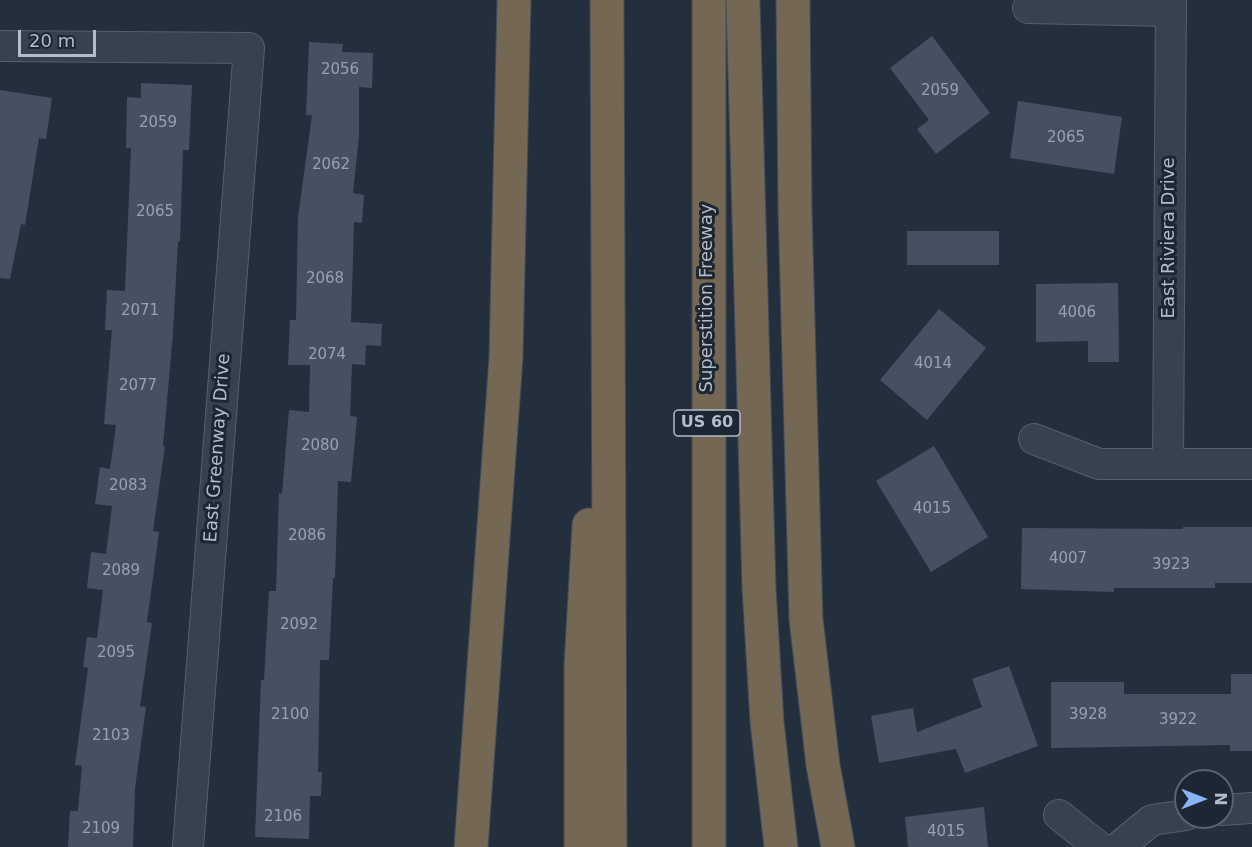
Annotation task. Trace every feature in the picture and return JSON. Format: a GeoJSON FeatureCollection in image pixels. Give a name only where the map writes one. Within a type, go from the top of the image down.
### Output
{"type":"FeatureCollection","features":[{"type":"Feature","properties":{"kind":"highway"},"geometry":{"type":"LineString","coordinates":[[471,847],[506,357],[514,0]]}},
{"type":"Feature","properties":{"kind":"highway"},"geometry":{"type":"LineString","coordinates":[[607,0],[610,847]]}},
{"type":"Feature","properties":{"kind":"highway","name":"Superstition Freeway"},"geometry":{"type":"LineString","coordinates":[[708,847],[709,0]]}},
{"type":"Feature","properties":{"kind":"highway"},"geometry":{"type":"LineString","coordinates":[[743,0],[759,588],[767,722],[781,847]]}},
{"type":"Feature","properties":{"kind":"highway"},"geometry":{"type":"LineString","coordinates":[[793,0],[806,619],[822,755],[837,847]]}},
{"type":"Feature","properties":{"kind":"highway"},"geometry":{"type":"LineString","coordinates":[[581,847],[581,665],[609,176]]}},
{"type":"Feature","properties":{"kind":"street","name":"East Riviera Drive"},"geometry":{"type":"LineString","coordinates":[[1028,8],[1171,6],[1168,464]]}},
{"type":"Feature","properties":{"kind":"street","name":"East Greenway Drive"},"geometry":{"type":"LineString","coordinates":[[0,46],[249,48],[188,847]]}},
{"type":"Feature","properties":{"kind":"street"},"geometry":{"type":"LineString","coordinates":[[1034,439],[1099,464],[1252,464]]}},
{"type":"Feature","properties":{"kind":"street"},"geometry":{"type":"LineString","coordinates":[[1234,809],[1252,808]]}},
{"type":"Feature","properties":{"kind":"street"},"geometry":{"type":"LineString","coordinates":[[1059,815],[1099,847]]}},
{"type":"Feature","properties":{"kind":"street"},"geometry":{"type":"LineString","coordinates":[[1119,847],[1152,820],[1174,817]]}},
{"type":"Feature","properties":{"kind":"building"},"geometry":{"type":"Polygon","coordinates":[[[932,36],[990,113],[936,154],[917,129],[929,120],[890,68],[932,36]]]}},
{"type":"Feature","properties":{"kind":"building"},"geometry":{"type":"Polygon","coordinates":[[[309,42],[343,44],[342,52],[373,53],[372,88],[359,87],[359,136],[353,193],[364,195],[362,223],[354,222],[351,322],[382,324],[381,346],[366,345],[365,365],[352,364],[350,416],[357,417],[351,482],[338,481],[335,578],[333,578],[329,660],[320,660],[318,772],[322,772],[321,796],[310,796],[309,839],[255,837],[261,680],[264,680],[269,591],[276,591],[279,493],[282,494],[289,410],[309,412],[310,365],[288,365],[290,320],[296,320],[298,217],[312,115],[306,115],[309,42]]]}},
{"type":"Feature","properties":{"kind":"building"},"geometry":{"type":"Polygon","coordinates":[[[141,83],[192,85],[189,150],[183,150],[180,241],[178,241],[163,446],[165,446],[153,531],[159,532],[147,622],[152,623],[140,706],[146,707],[135,788],[133,847],[68,847],[70,811],[78,811],[82,766],[75,765],[88,668],[83,667],[87,637],[97,638],[103,590],[87,588],[91,552],[106,554],[112,506],[95,504],[100,467],[110,469],[116,425],[104,424],[112,330],[105,330],[107,290],[125,291],[131,148],[126,148],[127,97],[141,98],[141,83]]]}},
{"type":"Feature","properties":{"kind":"building"},"geometry":{"type":"Polygon","coordinates":[[[0,90],[52,98],[46,139],[39,138],[25,225],[21,224],[10,279],[0,278],[0,90]]]}},
{"type":"Feature","properties":{"kind":"building"},"geometry":{"type":"Polygon","coordinates":[[[1018,101],[1122,117],[1114,174],[1010,158],[1018,101]]]}},
{"type":"Feature","properties":{"kind":"building"},"geometry":{"type":"Polygon","coordinates":[[[907,231],[999,231],[999,265],[907,265],[907,231]]]}},
{"type":"Feature","properties":{"kind":"building"},"geometry":{"type":"Polygon","coordinates":[[[1118,283],[1119,362],[1088,362],[1088,341],[1036,342],[1036,284],[1118,283]]]}},
{"type":"Feature","properties":{"kind":"building"},"geometry":{"type":"Polygon","coordinates":[[[939,309],[986,348],[927,420],[880,380],[939,309]]]}},
{"type":"Feature","properties":{"kind":"building"},"geometry":{"type":"Polygon","coordinates":[[[934,446],[988,537],[931,572],[876,481],[934,446]]]}},
{"type":"Feature","properties":{"kind":"building"},"geometry":{"type":"Polygon","coordinates":[[[1183,527],[1252,527],[1252,583],[1215,583],[1215,588],[1114,588],[1114,592],[1021,589],[1022,528],[1183,529],[1183,527]]]}},
{"type":"Feature","properties":{"kind":"building"},"geometry":{"type":"Polygon","coordinates":[[[1009,666],[1038,746],[965,773],[956,749],[879,763],[871,716],[913,708],[917,732],[982,707],[972,679],[1009,666]]]}},
{"type":"Feature","properties":{"kind":"building"},"geometry":{"type":"Polygon","coordinates":[[[1231,674],[1252,674],[1252,751],[1230,751],[1230,745],[1051,748],[1051,682],[1124,682],[1124,694],[1231,694],[1231,674]]]}},
{"type":"Feature","properties":{"kind":"building"},"geometry":{"type":"Polygon","coordinates":[[[984,807],[988,847],[908,847],[905,817],[984,807]]]}}]}
